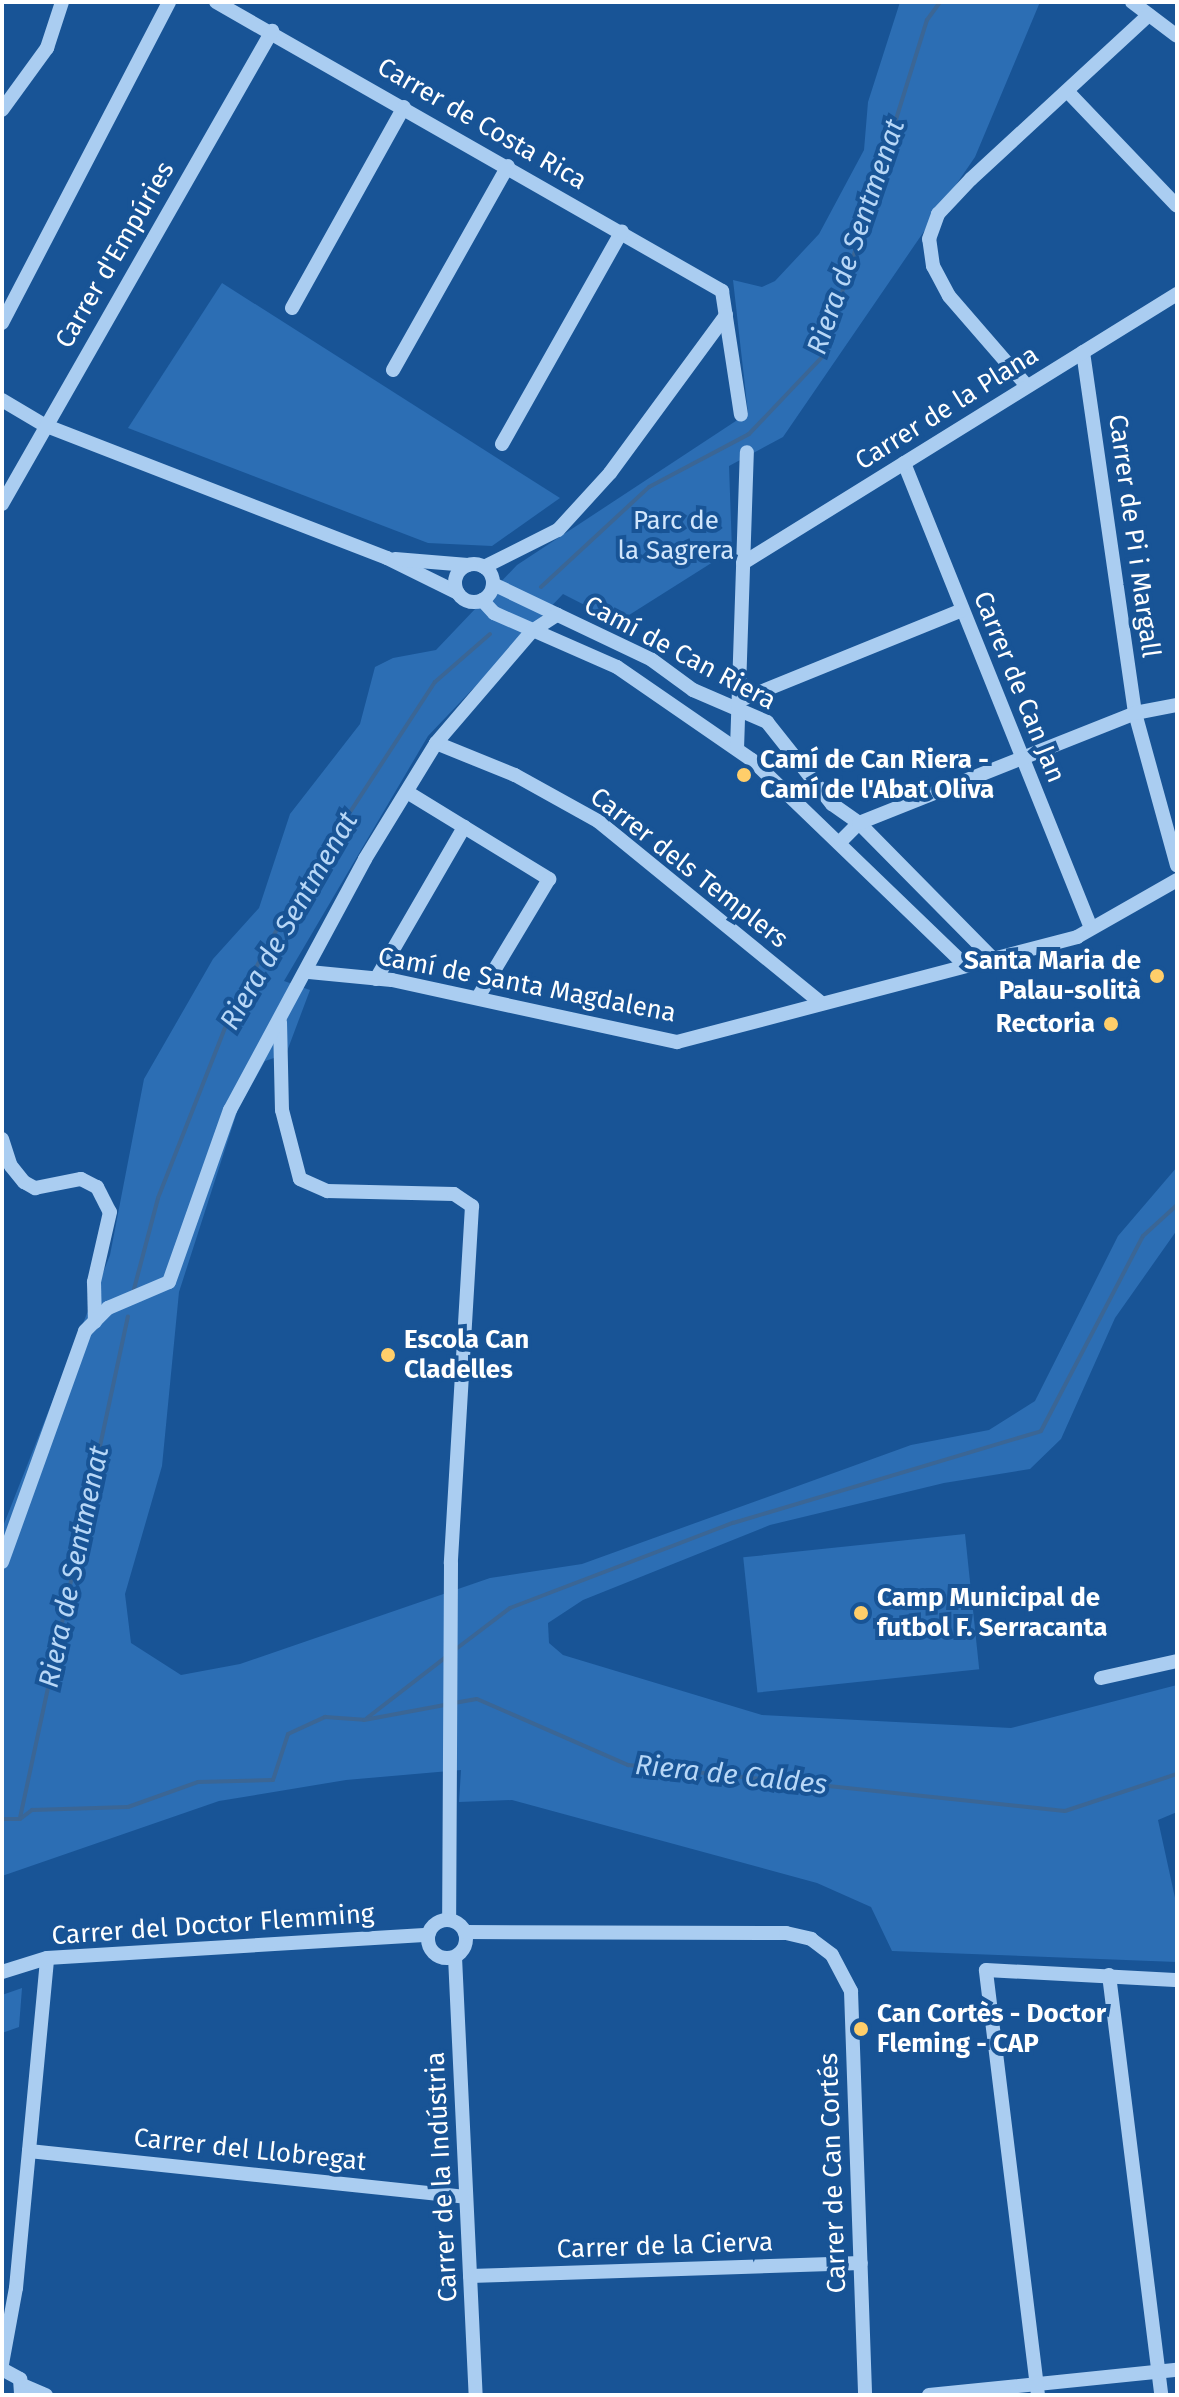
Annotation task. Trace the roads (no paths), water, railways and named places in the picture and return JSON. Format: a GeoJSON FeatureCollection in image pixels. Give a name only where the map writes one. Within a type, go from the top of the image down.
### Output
{"type":"FeatureCollection","features":[{"type":"Feature","properties":{"kind":"street"},"geometry":{"type":"LineString","coordinates":[[2,110],[47,48],[62,2]]}},
{"type":"Feature","properties":{"kind":"street"},"geometry":{"type":"LineString","coordinates":[[2,323],[169,2]]}},
{"type":"Feature","properties":{"kind":"street","name":"Carrer de Costa Rica"},"geometry":{"type":"LineString","coordinates":[[216,2],[272,31],[722,291],[726,315]]}},
{"type":"Feature","properties":{"kind":"street"},"geometry":{"type":"LineString","coordinates":[[1132,2],[1177,36]]}},
{"type":"Feature","properties":{"kind":"street"},"geometry":{"type":"LineString","coordinates":[[1027,386],[949,296],[933,266],[929,239],[938,214],[971,179],[1069,93],[1149,15]]}},
{"type":"Feature","properties":{"kind":"street","name":"Carrer d'Empúries"},"geometry":{"type":"LineString","coordinates":[[2,504],[44,425],[272,31]]}},
{"type":"Feature","properties":{"kind":"street"},"geometry":{"type":"LineString","coordinates":[[1069,93],[1177,206]]}},
{"type":"Feature","properties":{"kind":"street"},"geometry":{"type":"LineString","coordinates":[[292,308],[404,107]]}},
{"type":"Feature","properties":{"kind":"street"},"geometry":{"type":"LineString","coordinates":[[393,370],[508,166]]}},
{"type":"Feature","properties":{"kind":"street"},"geometry":{"type":"LineString","coordinates":[[502,444],[622,231]]}},
{"type":"Feature","properties":{"kind":"street","name":"Carrer de la Plana"},"geometry":{"type":"LineString","coordinates":[[743,563],[1177,294]]}},
{"type":"Feature","properties":{"kind":"street"},"geometry":{"type":"LineString","coordinates":[[726,315],[741,415]]}},
{"type":"Feature","properties":{"kind":"street"},"geometry":{"type":"LineString","coordinates":[[458,593],[456,577],[558,530],[610,473],[726,315]]}},
{"type":"Feature","properties":{"kind":"street","name":"Carrer de Pi i Margall"},"geometry":{"type":"LineString","coordinates":[[1083,352],[1135,713],[1177,865]]}},
{"type":"Feature","properties":{"kind":"street"},"geometry":{"type":"LineString","coordinates":[[2,400],[44,425],[387,558],[458,593],[469,602],[482,600],[493,584],[476,566],[387,558]]}},
{"type":"Feature","properties":{"kind":"street"},"geometry":{"type":"LineString","coordinates":[[737,749],[742,706],[747,452]]}},
{"type":"Feature","properties":{"kind":"street","name":"Carrer de Can Jan"},"geometry":{"type":"LineString","coordinates":[[904,463],[1091,928]]}},
{"type":"Feature","properties":{"kind":"street","name":"Camí de Can Riera"},"geometry":{"type":"LineString","coordinates":[[493,584],[652,660],[693,690],[742,706],[767,722],[832,804],[859,823],[994,960]]}},
{"type":"Feature","properties":{"kind":"street","name":"Camí de Can Riera"},"geometry":{"type":"LineString","coordinates":[[482,600],[494,613],[617,667],[737,749],[841,841],[966,966]]}},
{"type":"Feature","properties":{"kind":"street"},"geometry":{"type":"LineString","coordinates":[[742,706],[962,610]]}},
{"type":"Feature","properties":{"kind":"street"},"geometry":{"type":"LineString","coordinates":[[2,1562],[85,1331],[108,1308],[169,1282],[230,1110],[309,972],[365,859],[436,743],[532,631],[557,615]]}},
{"type":"Feature","properties":{"kind":"street"},"geometry":{"type":"LineString","coordinates":[[841,841],[859,823],[1135,713],[1177,705]]}},
{"type":"Feature","properties":{"kind":"street","name":"Carrer dels Templers"},"geometry":{"type":"LineString","coordinates":[[436,743],[515,775],[598,821],[820,1002]]}},
{"type":"Feature","properties":{"kind":"street"},"geometry":{"type":"LineString","coordinates":[[407,792],[549,879],[478,997]]}},
{"type":"Feature","properties":{"kind":"street"},"geometry":{"type":"LineString","coordinates":[[376,979],[464,827]]}},
{"type":"Feature","properties":{"kind":"street","name":"Camí de Santa Magdalena"},"geometry":{"type":"LineString","coordinates":[[309,972],[376,979],[478,997],[677,1042],[1077,937],[1177,880]]}},
{"type":"Feature","properties":{"kind":"street"},"geometry":{"type":"LineString","coordinates":[[280,1022],[282,1110],[300,1179],[327,1191],[454,1194],[472,1206],[451,1563],[449,1920]]}},
{"type":"Feature","properties":{"kind":"street"},"geometry":{"type":"LineString","coordinates":[[2,1139],[11,1166],[24,1182],[35,1188],[81,1179],[97,1187],[110,1212],[94,1282],[95,1322]]}},
{"type":"Feature","properties":{"kind":"street"},"geometry":{"type":"LineString","coordinates":[[1101,1678],[1177,1661]]}},
{"type":"Feature","properties":{"kind":"street"},"geometry":{"type":"LineString","coordinates":[[449,1920],[465,1932],[464,1948],[455,1957],[438,1956],[428,1935],[437,1923],[449,1920]]}},
{"type":"Feature","properties":{"kind":"street","name":"Carrer de Can Cortés"},"geometry":{"type":"LineString","coordinates":[[465,1932],[786,1933],[811,1939],[832,1955],[851,1991],[865,2395]]}},
{"type":"Feature","properties":{"kind":"street","name":"Carrer del Doctor Flemming"},"geometry":{"type":"LineString","coordinates":[[2,1972],[47,1958],[428,1935]]}},
{"type":"Feature","properties":{"kind":"street","name":"Carrer de la Indústria"},"geometry":{"type":"LineString","coordinates":[[455,1957],[476,2395]]}},
{"type":"Feature","properties":{"kind":"street"},"geometry":{"type":"LineString","coordinates":[[46,2395],[22,2390],[5,2365],[47,1958]]}},
{"type":"Feature","properties":{"kind":"street"},"geometry":{"type":"LineString","coordinates":[[1037,2390],[986,1970],[1175,1980]]}},
{"type":"Feature","properties":{"kind":"street"},"geometry":{"type":"LineString","coordinates":[[1109,1975],[1161,2395]]}},
{"type":"Feature","properties":{"kind":"street","name":"Carrer del Llobregat"},"geometry":{"type":"LineString","coordinates":[[29,2151],[466,2197]]}},
{"type":"Feature","properties":{"kind":"street","name":"Carrer de la Cierva"},"geometry":{"type":"LineString","coordinates":[[470,2276],[861,2263]]}},
{"type":"Feature","properties":{"kind":"street"},"geometry":{"type":"LineString","coordinates":[[929,2395],[1037,2390],[1177,2370]]}},
{"type":"Feature","properties":{"kind":"waterway","name":"Riera de Sentmenat"},"geometry":{"type":"LineString","coordinates":[[541,587],[649,487],[749,434],[822,357],[927,20],[940,2]]}},
{"type":"Feature","properties":{"kind":"waterway","name":"Riera de Sentmenat"},"geometry":{"type":"LineString","coordinates":[[134,1289],[158,1198],[231,1013],[296,895],[435,682],[490,634]]}},
{"type":"Feature","properties":{"kind":"waterway"},"geometry":{"type":"LineString","coordinates":[[456,1649],[510,1608],[733,1523],[1041,1431],[1143,1236],[1177,1205]]}},
{"type":"Feature","properties":{"kind":"waterway","name":"Riera de Sentmenat"},"geometry":{"type":"LineString","coordinates":[[20,1818],[128,1316]]}},
{"type":"Feature","properties":{"kind":"waterway"},"geometry":{"type":"LineString","coordinates":[[367,1718],[446,1657]]}},
{"type":"Feature","properties":{"kind":"waterway","name":"Riera de Caldes"},"geometry":{"type":"LineString","coordinates":[[454,1703],[477,1699],[628,1765],[1065,1811],[1177,1774]]}},
{"type":"Feature","properties":{"kind":"waterway","name":"Riera de Caldes"},"geometry":{"type":"LineString","coordinates":[[2,1819],[20,1819],[32,1810],[128,1807],[198,1782],[273,1780],[288,1734],[325,1717],[364,1720],[445,1705]]}},
{"type":"Feature","properties":{"kind":"place","name":"Camí de Can Riera - Camí de l'Abat Oliva"},"geometry":{"type":"Point","coordinates":[744,775]}},
{"type":"Feature","properties":{"kind":"place","name":"Santa Maria de Palau-solità"},"geometry":{"type":"Point","coordinates":[1157,976]}},
{"type":"Feature","properties":{"kind":"place","name":"Rectoria"},"geometry":{"type":"Point","coordinates":[1111,1024]}},
{"type":"Feature","properties":{"kind":"place","name":"Escola Can Cladelles"},"geometry":{"type":"Point","coordinates":[388,1355]}},
{"type":"Feature","properties":{"kind":"place","name":"Camp Municipal de futbol F. Serracanta"},"geometry":{"type":"Point","coordinates":[861,1613]}},
{"type":"Feature","properties":{"kind":"place","name":"Can Cortès - Doctor Fleming - CAP"},"geometry":{"type":"Point","coordinates":[861,2029]}},
{"type":"Feature","properties":{"kind":"park label","name":"Parc de la Sagrera"},"geometry":{"type":"Point","coordinates":[676,536]}}]}
